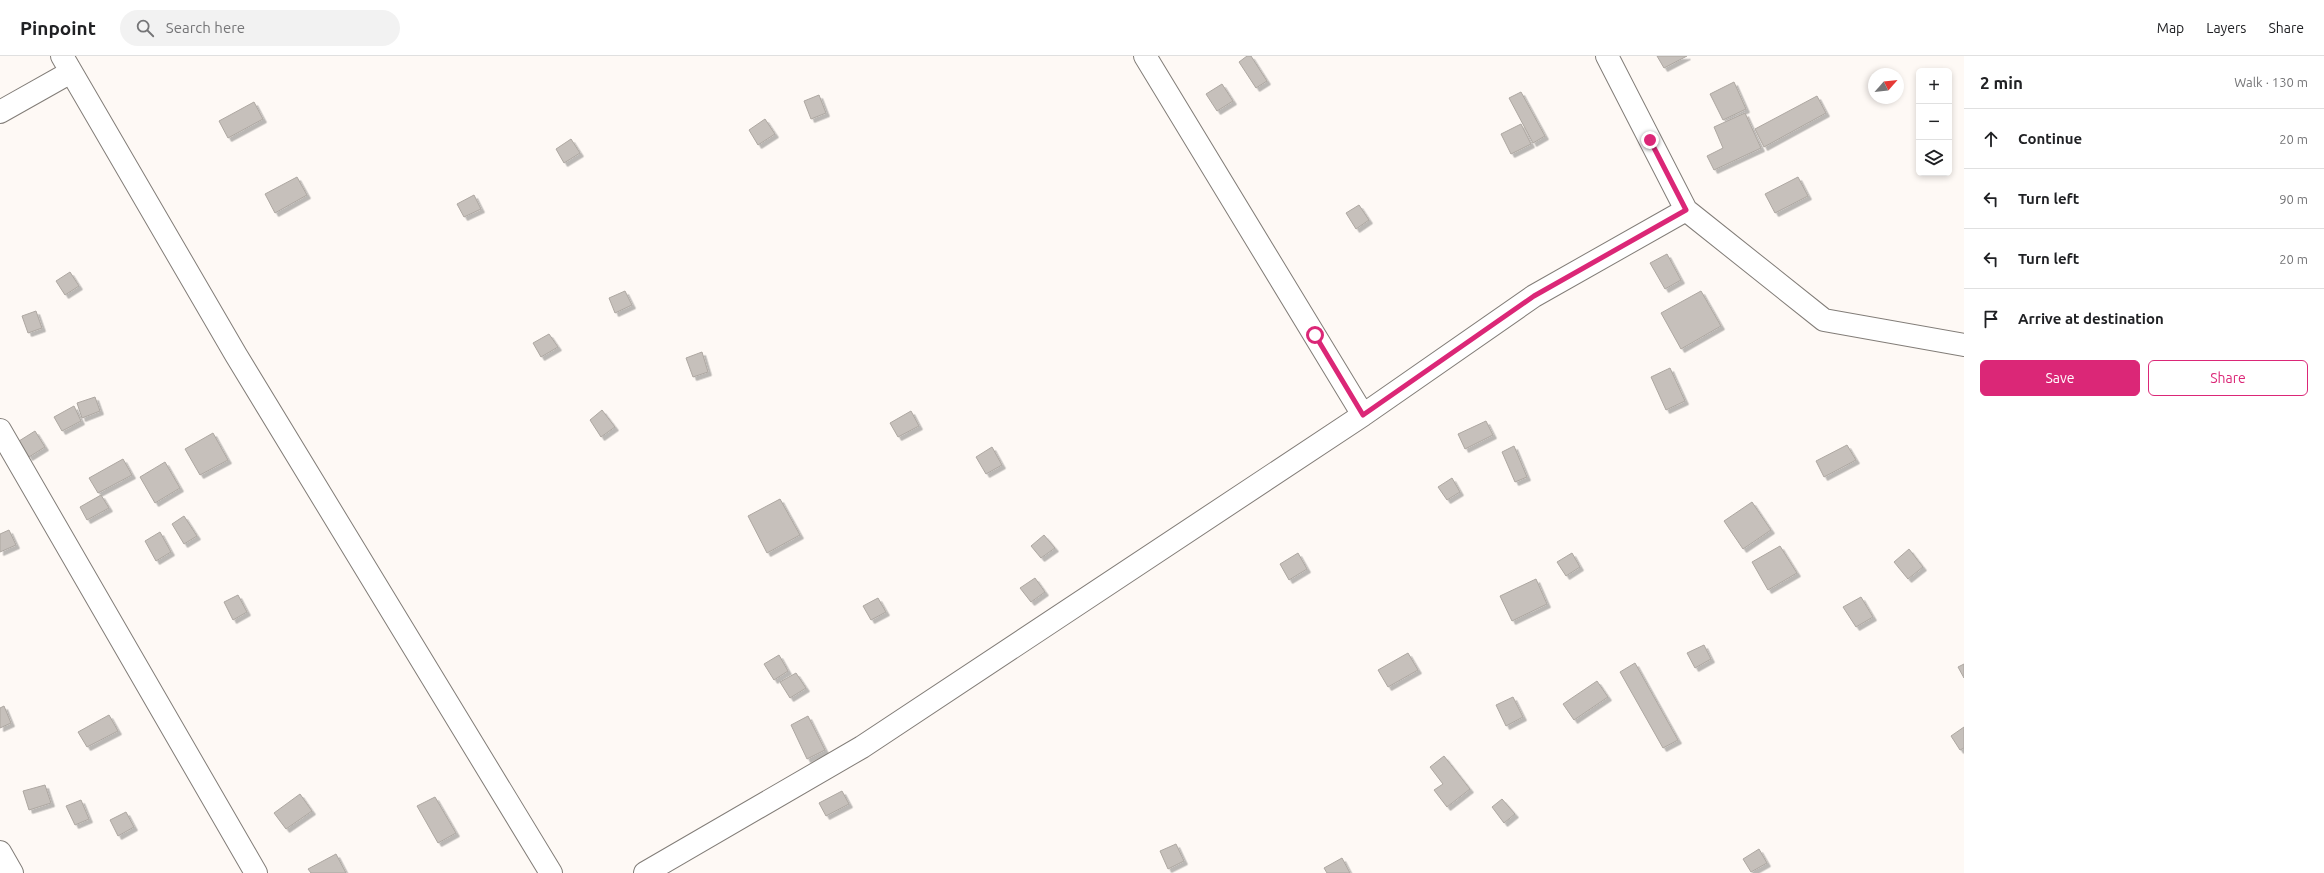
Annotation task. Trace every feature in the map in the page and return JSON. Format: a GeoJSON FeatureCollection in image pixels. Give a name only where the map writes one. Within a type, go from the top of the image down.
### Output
{"type":"FeatureCollection","features":[{"type":"Feature","properties":{"kind":"street"},"geometry":{"type":"LineString","coordinates":[[1144,56],[1363,415]]}},
{"type":"Feature","properties":{"kind":"street"},"geometry":{"type":"LineString","coordinates":[[1607,56],[1686,210],[1824,320],[1964,345]]}},
{"type":"Feature","properties":{"kind":"street"},"geometry":{"type":"LineString","coordinates":[[0,112],[67,64],[236,355],[551,873]]}},
{"type":"Feature","properties":{"kind":"street"},"geometry":{"type":"LineString","coordinates":[[645,873],[862,747],[1363,415],[1534,296],[1686,210]]}},
{"type":"Feature","properties":{"kind":"street"},"geometry":{"type":"LineString","coordinates":[[0,430],[256,873]]}},
{"type":"Feature","properties":{"kind":"street"},"geometry":{"type":"LineString","coordinates":[[0,852],[12,873]]}},
{"type":"Feature","properties":{"kind":"building"},"geometry":{"type":"Polygon","coordinates":[[[1247,56],[1251,56],[1267,81],[1256,88],[1239,62],[1247,56]]]}},
{"type":"Feature","properties":{"kind":"building"},"geometry":{"type":"Polygon","coordinates":[[[1657,56],[1687,56],[1664,68],[1657,56]]]}},
{"type":"Feature","properties":{"kind":"building"},"geometry":{"type":"Polygon","coordinates":[[[1734,82],[1746,109],[1723,120],[1710,94],[1734,82]]]}},
{"type":"Feature","properties":{"kind":"building"},"geometry":{"type":"Polygon","coordinates":[[[1222,84],[1233,101],[1217,111],[1206,94],[1222,84]]]}},
{"type":"Feature","properties":{"kind":"building"},"geometry":{"type":"Polygon","coordinates":[[[1521,92],[1545,136],[1533,143],[1509,98],[1521,92]]]}},
{"type":"Feature","properties":{"kind":"building"},"geometry":{"type":"Polygon","coordinates":[[[819,95],[826,113],[811,119],[804,101],[819,95]]]}},
{"type":"Feature","properties":{"kind":"building"},"geometry":{"type":"Polygon","coordinates":[[[1817,96],[1826,113],[1764,147],[1755,129],[1817,96]]]}},
{"type":"Feature","properties":{"kind":"building"},"geometry":{"type":"Polygon","coordinates":[[[254,102],[263,119],[228,138],[219,121],[254,102]]]}},
{"type":"Feature","properties":{"kind":"building"},"geometry":{"type":"Polygon","coordinates":[[[1745,113],[1761,148],[1714,170],[1707,156],[1723,148],[1714,127],[1745,113]]]}},
{"type":"Feature","properties":{"kind":"building"},"geometry":{"type":"Polygon","coordinates":[[[765,119],[775,134],[758,145],[749,130],[765,119]]]}},
{"type":"Feature","properties":{"kind":"building"},"geometry":{"type":"Polygon","coordinates":[[[1521,124],[1531,144],[1511,154],[1501,134],[1521,124]]]}},
{"type":"Feature","properties":{"kind":"building"},"geometry":{"type":"Polygon","coordinates":[[[571,139],[580,153],[564,163],[556,149],[571,139]]]}},
{"type":"Feature","properties":{"kind":"building"},"geometry":{"type":"Polygon","coordinates":[[[297,177],[307,195],[275,213],[265,194],[297,177]]]}},
{"type":"Feature","properties":{"kind":"building"},"geometry":{"type":"Polygon","coordinates":[[[1798,177],[1808,196],[1775,213],[1765,194],[1798,177]]]}},
{"type":"Feature","properties":{"kind":"building"},"geometry":{"type":"Polygon","coordinates":[[[474,195],[481,209],[464,217],[457,204],[474,195]]]}},
{"type":"Feature","properties":{"kind":"building"},"geometry":{"type":"Polygon","coordinates":[[[1359,205],[1369,220],[1356,229],[1346,213],[1359,205]]]}},
{"type":"Feature","properties":{"kind":"building"},"geometry":{"type":"Polygon","coordinates":[[[1667,254],[1681,280],[1665,289],[1650,263],[1667,254]]]}},
{"type":"Feature","properties":{"kind":"building"},"geometry":{"type":"Polygon","coordinates":[[[70,272],[79,286],[65,295],[56,281],[70,272]]]}},
{"type":"Feature","properties":{"kind":"building"},"geometry":{"type":"Polygon","coordinates":[[[625,291],[632,305],[615,313],[609,298],[625,291]]]}},
{"type":"Feature","properties":{"kind":"building"},"geometry":{"type":"Polygon","coordinates":[[[1701,291],[1721,326],[1681,349],[1661,313],[1701,291]]]}},
{"type":"Feature","properties":{"kind":"building"},"geometry":{"type":"Polygon","coordinates":[[[36,311],[42,328],[28,333],[22,316],[36,311]]]}},
{"type":"Feature","properties":{"kind":"building"},"geometry":{"type":"Polygon","coordinates":[[[549,334],[558,347],[541,357],[533,343],[549,334]]]}},
{"type":"Feature","properties":{"kind":"building"},"geometry":{"type":"Polygon","coordinates":[[[702,352],[708,372],[693,377],[686,358],[702,352]]]}},
{"type":"Feature","properties":{"kind":"building"},"geometry":{"type":"Polygon","coordinates":[[[1670,368],[1685,401],[1666,410],[1651,377],[1670,368]]]}},
{"type":"Feature","properties":{"kind":"building"},"geometry":{"type":"Polygon","coordinates":[[[95,397],[100,411],[82,418],[77,403],[95,397]]]}},
{"type":"Feature","properties":{"kind":"building"},"geometry":{"type":"Polygon","coordinates":[[[74,406],[81,421],[62,431],[54,417],[74,406]]]}},
{"type":"Feature","properties":{"kind":"building"},"geometry":{"type":"Polygon","coordinates":[[[602,410],[615,427],[601,437],[590,420],[602,410]]]}},
{"type":"Feature","properties":{"kind":"building"},"geometry":{"type":"Polygon","coordinates":[[[911,411],[919,426],[898,437],[890,423],[911,411]]]}},
{"type":"Feature","properties":{"kind":"building"},"geometry":{"type":"Polygon","coordinates":[[[1486,421],[1493,435],[1465,449],[1458,434],[1486,421]]]}},
{"type":"Feature","properties":{"kind":"building"},"geometry":{"type":"Polygon","coordinates":[[[35,431],[45,447],[29,457],[19,441],[35,431]]]}},
{"type":"Feature","properties":{"kind":"building"},"geometry":{"type":"Polygon","coordinates":[[[213,433],[228,460],[200,475],[185,449],[213,433]]]}},
{"type":"Feature","properties":{"kind":"building"},"geometry":{"type":"Polygon","coordinates":[[[1847,445],[1856,460],[1824,477],[1816,461],[1847,445]]]}},
{"type":"Feature","properties":{"kind":"building"},"geometry":{"type":"Polygon","coordinates":[[[1514,446],[1527,477],[1515,482],[1502,452],[1514,446]]]}},
{"type":"Feature","properties":{"kind":"building"},"geometry":{"type":"Polygon","coordinates":[[[992,447],[1002,465],[986,474],[976,457],[992,447]]]}},
{"type":"Feature","properties":{"kind":"building"},"geometry":{"type":"Polygon","coordinates":[[[123,459],[132,475],[98,493],[89,478],[123,459]]]}},
{"type":"Feature","properties":{"kind":"building"},"geometry":{"type":"Polygon","coordinates":[[[165,462],[180,488],[155,503],[140,477],[165,462]]]}},
{"type":"Feature","properties":{"kind":"building"},"geometry":{"type":"Polygon","coordinates":[[[1452,478],[1460,492],[1447,500],[1438,487],[1452,478]]]}},
{"type":"Feature","properties":{"kind":"building"},"geometry":{"type":"Polygon","coordinates":[[[101,495],[109,508],[87,520],[80,507],[101,495]]]}},
{"type":"Feature","properties":{"kind":"building"},"geometry":{"type":"Polygon","coordinates":[[[780,499],[800,535],[767,553],[748,516],[780,499]]]}},
{"type":"Feature","properties":{"kind":"building"},"geometry":{"type":"Polygon","coordinates":[[[1752,502],[1771,530],[1743,549],[1724,521],[1752,502]]]}},
{"type":"Feature","properties":{"kind":"building"},"geometry":{"type":"Polygon","coordinates":[[[184,516],[197,536],[184,544],[172,524],[184,516]]]}},
{"type":"Feature","properties":{"kind":"building"},"geometry":{"type":"Polygon","coordinates":[[[9,530],[16,545],[0,552],[0,534],[9,530]]]}},
{"type":"Feature","properties":{"kind":"building"},"geometry":{"type":"Polygon","coordinates":[[[160,532],[171,552],[156,561],[145,541],[160,532]]]}},
{"type":"Feature","properties":{"kind":"building"},"geometry":{"type":"Polygon","coordinates":[[[1044,535],[1055,548],[1041,558],[1031,546],[1044,535]]]}},
{"type":"Feature","properties":{"kind":"building"},"geometry":{"type":"Polygon","coordinates":[[[1780,546],[1797,573],[1768,590],[1752,562],[1780,546]]]}},
{"type":"Feature","properties":{"kind":"building"},"geometry":{"type":"Polygon","coordinates":[[[1909,549],[1923,567],[1908,579],[1894,562],[1909,549]]]}},
{"type":"Feature","properties":{"kind":"building"},"geometry":{"type":"Polygon","coordinates":[[[1298,553],[1307,569],[1289,580],[1280,564],[1298,553]]]}},
{"type":"Feature","properties":{"kind":"building"},"geometry":{"type":"Polygon","coordinates":[[[1572,553],[1580,567],[1566,576],[1557,562],[1572,553]]]}},
{"type":"Feature","properties":{"kind":"building"},"geometry":{"type":"Polygon","coordinates":[[[1035,578],[1045,592],[1031,602],[1020,588],[1035,578]]]}},
{"type":"Feature","properties":{"kind":"building"},"geometry":{"type":"Polygon","coordinates":[[[1536,579],[1547,604],[1512,621],[1500,596],[1536,579]]]}},
{"type":"Feature","properties":{"kind":"building"},"geometry":{"type":"Polygon","coordinates":[[[238,595],[247,612],[233,620],[224,602],[238,595]]]}},
{"type":"Feature","properties":{"kind":"building"},"geometry":{"type":"Polygon","coordinates":[[[1861,597],[1873,617],[1856,627],[1843,607],[1861,597]]]}},
{"type":"Feature","properties":{"kind":"building"},"geometry":{"type":"Polygon","coordinates":[[[878,598],[886,612],[871,620],[863,606],[878,598]]]}},
{"type":"Feature","properties":{"kind":"building"},"geometry":{"type":"Polygon","coordinates":[[[1704,645],[1711,659],[1695,668],[1687,653],[1704,645]]]}},
{"type":"Feature","properties":{"kind":"building"},"geometry":{"type":"Polygon","coordinates":[[[1408,653],[1418,670],[1388,687],[1378,670],[1408,653]]]}},
{"type":"Feature","properties":{"kind":"building"},"geometry":{"type":"Polygon","coordinates":[[[779,655],[788,671],[774,680],[764,664],[779,655]]]}},
{"type":"Feature","properties":{"kind":"building"},"geometry":{"type":"Polygon","coordinates":[[[1635,663],[1678,740],[1663,748],[1620,672],[1635,663]]]}},
{"type":"Feature","properties":{"kind":"building"},"geometry":{"type":"Polygon","coordinates":[[[1964,664],[1964,678],[1958,667],[1964,664]]]}},
{"type":"Feature","properties":{"kind":"building"},"geometry":{"type":"Polygon","coordinates":[[[796,673],[806,688],[790,698],[780,682],[796,673]]]}},
{"type":"Feature","properties":{"kind":"building"},"geometry":{"type":"Polygon","coordinates":[[[1597,681],[1608,697],[1574,720],[1563,704],[1597,681]]]}},
{"type":"Feature","properties":{"kind":"building"},"geometry":{"type":"Polygon","coordinates":[[[1513,697],[1523,717],[1506,726],[1496,705],[1513,697]]]}},
{"type":"Feature","properties":{"kind":"building"},"geometry":{"type":"Polygon","coordinates":[[[4,706],[11,723],[0,728],[0,708],[4,706]]]}},
{"type":"Feature","properties":{"kind":"building"},"geometry":{"type":"Polygon","coordinates":[[[109,715],[118,731],[87,747],[78,732],[109,715]]]}},
{"type":"Feature","properties":{"kind":"building"},"geometry":{"type":"Polygon","coordinates":[[[808,716],[825,750],[807,759],[791,725],[808,716]]]}},
{"type":"Feature","properties":{"kind":"building"},"geometry":{"type":"Polygon","coordinates":[[[1964,727],[1964,748],[1960,750],[1951,736],[1964,727]]]}},
{"type":"Feature","properties":{"kind":"building"},"geometry":{"type":"Polygon","coordinates":[[[1444,756],[1470,789],[1447,807],[1434,790],[1443,784],[1430,767],[1444,756]]]}},
{"type":"Feature","properties":{"kind":"building"},"geometry":{"type":"Polygon","coordinates":[[[45,785],[51,803],[29,810],[23,791],[45,785]]]}},
{"type":"Feature","properties":{"kind":"building"},"geometry":{"type":"Polygon","coordinates":[[[842,791],[849,804],[826,816],[819,803],[842,791]]]}},
{"type":"Feature","properties":{"kind":"building"},"geometry":{"type":"Polygon","coordinates":[[[300,794],[312,811],[286,829],[274,813],[300,794]]]}},
{"type":"Feature","properties":{"kind":"building"},"geometry":{"type":"Polygon","coordinates":[[[435,797],[456,833],[438,843],[417,806],[435,797]]]}},
{"type":"Feature","properties":{"kind":"building"},"geometry":{"type":"Polygon","coordinates":[[[1502,799],[1515,814],[1504,823],[1492,807],[1502,799]]]}},
{"type":"Feature","properties":{"kind":"building"},"geometry":{"type":"Polygon","coordinates":[[[81,800],[89,819],[75,825],[66,806],[81,800]]]}},
{"type":"Feature","properties":{"kind":"building"},"geometry":{"type":"Polygon","coordinates":[[[126,812],[134,827],[118,836],[110,820],[126,812]]]}},
{"type":"Feature","properties":{"kind":"building"},"geometry":{"type":"Polygon","coordinates":[[[1176,844],[1184,861],[1168,869],[1160,851],[1176,844]]]}},
{"type":"Feature","properties":{"kind":"building"},"geometry":{"type":"Polygon","coordinates":[[[1759,849],[1767,863],[1751,872],[1743,859],[1759,849]]]}},
{"type":"Feature","properties":{"kind":"building"},"geometry":{"type":"Polygon","coordinates":[[[336,854],[346,873],[311,873],[308,869],[336,854]]]}},
{"type":"Feature","properties":{"kind":"building"},"geometry":{"type":"Polygon","coordinates":[[[1342,858],[1350,873],[1327,873],[1324,868],[1342,858]]]}},
{"type":"Feature","properties":{"kind":"route"},"geometry":{"type":"LineString","coordinates":[[1315,335],[1363,415],[1534,296],[1686,210],[1650,140]]}}]}
